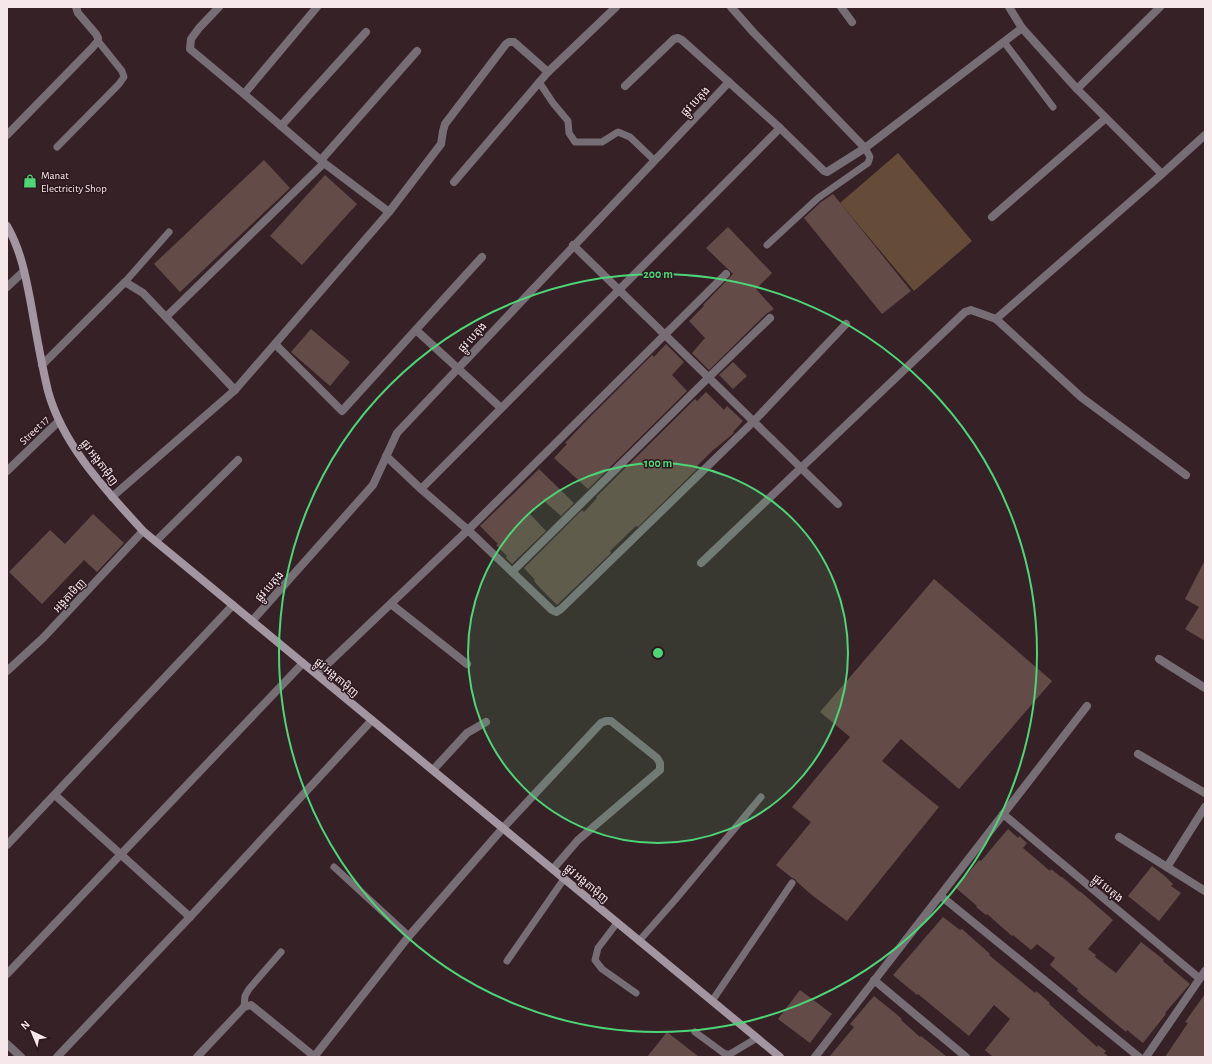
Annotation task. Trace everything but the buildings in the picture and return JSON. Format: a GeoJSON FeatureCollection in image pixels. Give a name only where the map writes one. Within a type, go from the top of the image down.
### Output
{"type":"FeatureCollection","features":[{"type":"Feature","properties":{"kind":"street"},"geometry":{"type":"LineString","coordinates":[[7,135],[98,41],[96,34],[78,13],[76,7]]}},
{"type":"Feature","properties":{"kind":"street"},"geometry":{"type":"LineString","coordinates":[[219,7],[199,28],[191,39],[190,50],[323,162],[389,212]]}},
{"type":"Feature","properties":{"kind":"street"},"geometry":{"type":"LineString","coordinates":[[244,94],[317,7]]}},
{"type":"Feature","properties":{"kind":"street"},"geometry":{"type":"LineString","coordinates":[[454,182],[548,72],[616,7]]}},
{"type":"Feature","properties":{"kind":"street"},"geometry":{"type":"LineString","coordinates":[[731,7],[754,33],[865,148]]}},
{"type":"Feature","properties":{"kind":"street"},"geometry":{"type":"LineString","coordinates":[[841,7],[852,22]]}},
{"type":"Feature","properties":{"kind":"street"},"geometry":{"type":"LineString","coordinates":[[1010,7],[1022,28],[1078,89],[1162,174]]}},
{"type":"Feature","properties":{"kind":"street"},"geometry":{"type":"LineString","coordinates":[[1078,89],[1160,7]]}},
{"type":"Feature","properties":{"kind":"street"},"geometry":{"type":"LineString","coordinates":[[625,86],[674,39],[678,38],[729,82],[780,128],[824,171],[827,172],[865,148],[1022,28]]}},
{"type":"Feature","properties":{"kind":"street"},"geometry":{"type":"LineString","coordinates":[[281,126],[366,32]]}},
{"type":"Feature","properties":{"kind":"street"},"geometry":{"type":"LineString","coordinates":[[112,497],[235,390],[389,212],[441,144],[445,124],[506,44],[509,42],[514,42],[548,72]]}},
{"type":"Feature","properties":{"kind":"street"},"geometry":{"type":"LineString","coordinates":[[166,317],[323,162],[417,51]]}},
{"type":"Feature","properties":{"kind":"street","name":"ផ្លូវ បេតុង"},"geometry":{"type":"LineString","coordinates":[[252,621],[373,485],[397,432],[729,82]]}},
{"type":"Feature","properties":{"kind":"street"},"geometry":{"type":"LineString","coordinates":[[992,217],[1106,118]]}},
{"type":"Feature","properties":{"kind":"street"},"geometry":{"type":"LineString","coordinates":[[421,489],[780,128]]}},
{"type":"Feature","properties":{"kind":"street"},"geometry":{"type":"LineString","coordinates":[[996,319],[1205,135]]}},
{"type":"Feature","properties":{"kind":"street","name":"ផ្លូវ អង្តតាម៉ិញ"},"geometry":{"type":"LineString","coordinates":[[7,226],[24,271],[42,365],[49,393],[59,421],[77,452],[112,497],[143,531],[780,1057]]}},
{"type":"Feature","properties":{"kind":"street"},"geometry":{"type":"LineString","coordinates":[[573,245],[838,504]]}},
{"type":"Feature","properties":{"kind":"street"},"geometry":{"type":"LineString","coordinates":[[275,344],[342,412],[482,257]]}},
{"type":"Feature","properties":{"kind":"street"},"geometry":{"type":"LineString","coordinates":[[7,287],[24,271]]}},
{"type":"Feature","properties":{"kind":"street"},"geometry":{"type":"LineString","coordinates":[[317,674],[468,530],[726,274]]}},
{"type":"Feature","properties":{"kind":"street"},"geometry":{"type":"LineString","coordinates":[[42,365],[125,282],[143,293],[235,390]]}},
{"type":"Feature","properties":{"kind":"street"},"geometry":{"type":"LineString","coordinates":[[701,563],[965,312],[971,310],[996,319],[1082,398],[1186,475]]}},
{"type":"Feature","properties":{"kind":"street"},"geometry":{"type":"LineString","coordinates":[[512,572],[770,318]]}},
{"type":"Feature","properties":{"kind":"street"},"geometry":{"type":"LineString","coordinates":[[386,456],[468,530],[552,610],[556,612],[561,609],[754,421],[846,324]]}},
{"type":"Feature","properties":{"kind":"street"},"geometry":{"type":"LineString","coordinates":[[416,330],[501,408]]}},
{"type":"Feature","properties":{"kind":"street","name":"Street 17"},"geometry":{"type":"LineString","coordinates":[[7,472],[59,421]]}},
{"type":"Feature","properties":{"kind":"street"},"geometry":{"type":"LineString","coordinates":[[156,541],[238,460]]}},
{"type":"Feature","properties":{"kind":"street","name":"អង្គតាមិញ"},"geometry":{"type":"LineString","coordinates":[[7,671],[44,638],[143,531]]}},
{"type":"Feature","properties":{"kind":"street"},"geometry":{"type":"LineString","coordinates":[[391,604],[467,664]]}},
{"type":"Feature","properties":{"kind":"street"},"geometry":{"type":"LineString","coordinates":[[7,845],[233,605]]}},
{"type":"Feature","properties":{"kind":"street"},"geometry":{"type":"LineString","coordinates":[[1159,659],[1205,688]]}},
{"type":"Feature","properties":{"kind":"street"},"geometry":{"type":"LineString","coordinates":[[7,974],[303,663]]}},
{"type":"Feature","properties":{"kind":"street"},"geometry":{"type":"LineString","coordinates":[[815,1057],[1087,706]]}},
{"type":"Feature","properties":{"kind":"street"},"geometry":{"type":"LineString","coordinates":[[57,1057],[372,720]]}},
{"type":"Feature","properties":{"kind":"street"},"geometry":{"type":"LineString","coordinates":[[197,1057],[244,1007],[252,1005],[314,1057],[409,936],[503,828],[601,723],[611,721],[657,758],[660,763],[660,770],[578,840],[553,869]]}},
{"type":"Feature","properties":{"kind":"street"},"geometry":{"type":"LineString","coordinates":[[433,770],[467,733],[486,722]]}},
{"type":"Feature","properties":{"kind":"street"},"geometry":{"type":"LineString","coordinates":[[1138,754],[1205,793]]}},
{"type":"Feature","properties":{"kind":"street"},"geometry":{"type":"LineString","coordinates":[[55,795],[190,916]]}},
{"type":"Feature","properties":{"kind":"street"},"geometry":{"type":"LineString","coordinates":[[1167,867],[1205,807]]}},
{"type":"Feature","properties":{"kind":"street","name":"ផ្លូវ បេតុង"},"geometry":{"type":"LineString","coordinates":[[1003,814],[1199,978]]}},
{"type":"Feature","properties":{"kind":"street"},"geometry":{"type":"LineString","coordinates":[[1119,837],[1205,891]]}},
{"type":"Feature","properties":{"kind":"street"},"geometry":{"type":"LineString","coordinates":[[941,896],[1139,1057]]}},
{"type":"Feature","properties":{"kind":"street"},"geometry":{"type":"LineString","coordinates":[[1146,1057],[1205,971]]}},
{"type":"Feature","properties":{"kind":"street"},"geometry":{"type":"LineString","coordinates":[[874,980],[966,1057]]}},
{"type":"Feature","properties":{"kind":"street"},"geometry":{"type":"LineString","coordinates":[[7,1044],[21,1057]]}},
{"type":"Feature","properties":{"kind":"lane"},"geometry":{"type":"LineString","coordinates":[[57,147],[119,84],[124,77],[122,71],[98,41]]}},
{"type":"Feature","properties":{"kind":"lane"},"geometry":{"type":"LineString","coordinates":[[1004,42],[1054,107]]}},
{"type":"Feature","properties":{"kind":"lane"},"geometry":{"type":"LineString","coordinates":[[539,82],[568,122],[569,133],[575,142],[602,142],[618,132],[630,137],[654,160]]}},
{"type":"Feature","properties":{"kind":"lane"},"geometry":{"type":"LineString","coordinates":[[768,245],[818,198],[868,163],[870,156],[865,148]]}},
{"type":"Feature","properties":{"kind":"lane"},"geometry":{"type":"LineString","coordinates":[[125,282],[169,232]]}},
{"type":"Feature","properties":{"kind":"lane"},"geometry":{"type":"LineString","coordinates":[[639,941],[761,797]]}},
{"type":"Feature","properties":{"kind":"lane"},"geometry":{"type":"LineString","coordinates":[[334,867],[409,936]]}},
{"type":"Feature","properties":{"kind":"lane"},"geometry":{"type":"LineString","coordinates":[[508,961],[564,879]]}},
{"type":"Feature","properties":{"kind":"lane"},"geometry":{"type":"LineString","coordinates":[[712,1002],[792,882]]}},
{"type":"Feature","properties":{"kind":"lane"},"geometry":{"type":"LineString","coordinates":[[617,923],[598,948],[595,960],[602,969],[636,993]]}},
{"type":"Feature","properties":{"kind":"lane"},"geometry":{"type":"LineString","coordinates":[[244,1007],[244,996],[281,952]]}},
{"type":"Feature","properties":{"kind":"lane"},"geometry":{"type":"LineString","coordinates":[[695,1032],[725,1054],[730,1054],[757,1038]]}},
{"type":"Feature","properties":{"kind":"shaded area"},"geometry":{"type":"Polygon","coordinates":[[[898,153],[972,241],[914,291],[840,203],[898,153]]]}},
{"type":"Feature","properties":{"kind":"place","name":"Manat Electricity Shop"},"geometry":{"type":"Point","coordinates":[30,181]}}]}
